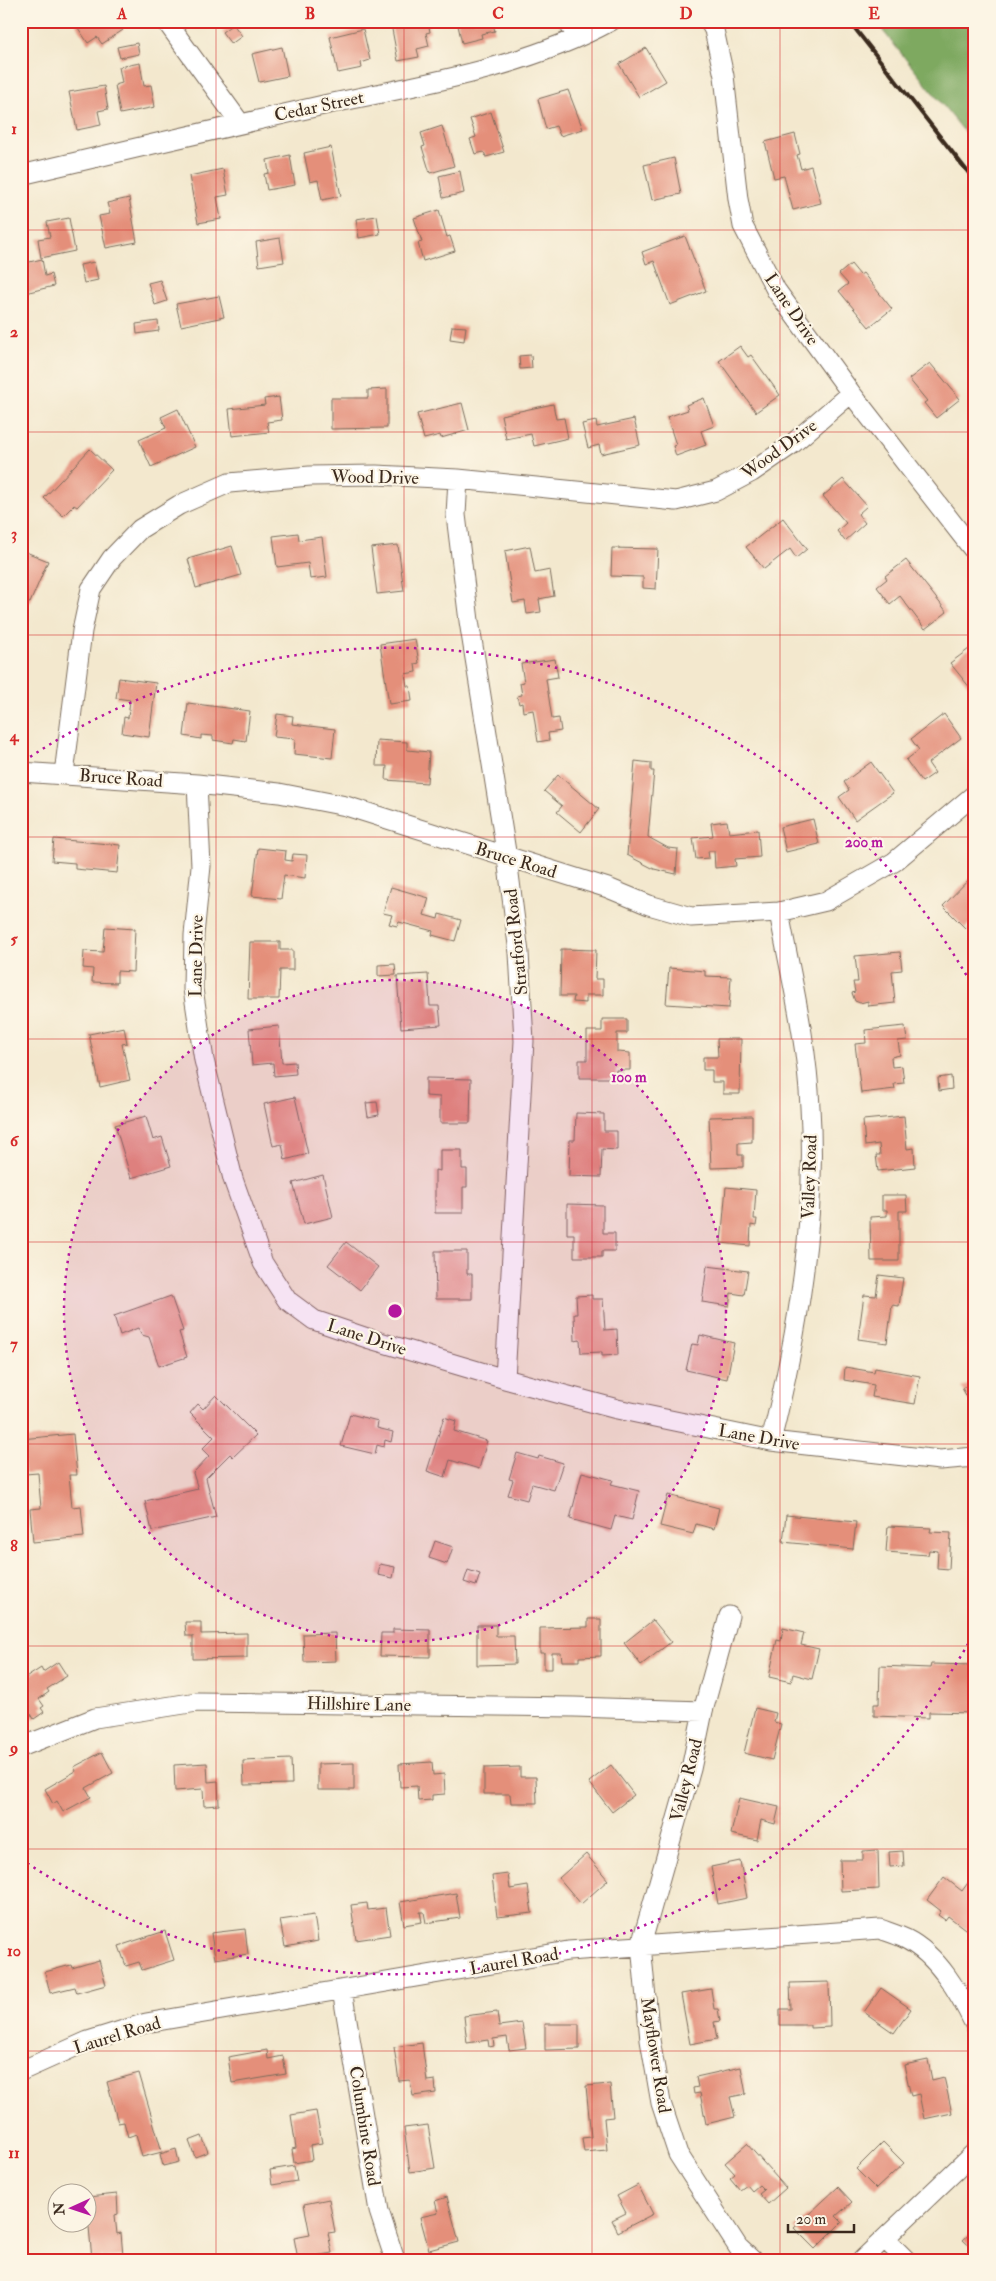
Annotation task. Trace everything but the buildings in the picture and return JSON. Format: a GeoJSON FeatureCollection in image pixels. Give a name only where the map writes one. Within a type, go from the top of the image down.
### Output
{"type":"FeatureCollection","features":[{"type":"Feature","properties":{"kind":"street"},"geometry":{"type":"LineString","coordinates":[[166,21],[240,124]]}},
{"type":"Feature","properties":{"kind":"street"},"geometry":{"type":"LineString","coordinates":[[567,21],[578,37]]}},
{"type":"Feature","properties":{"kind":"street","name":"Cedar Street"},"geometry":{"type":"LineString","coordinates":[[21,175],[517,60],[578,37],[611,21]]}},
{"type":"Feature","properties":{"kind":"street","name":"Lane Drive"},"geometry":{"type":"LineString","coordinates":[[709,21],[714,30],[724,76],[738,199],[743,226],[776,290],[851,393],[975,552]]}},
{"type":"Feature","properties":{"kind":"street","name":"Wood Drive"},"geometry":{"type":"LineString","coordinates":[[64,774],[82,631],[91,589],[112,558],[140,529],[179,505],[229,483],[310,476],[458,479],[676,501],[716,490],[752,472],[791,446],[851,393]]}},
{"type":"Feature","properties":{"kind":"street","name":"Stratford Road"},"geometry":{"type":"LineString","coordinates":[[458,479],[456,515],[469,621],[507,858],[519,953],[524,1041],[505,1379]]}},
{"type":"Feature","properties":{"kind":"street","name":"Bruce Road"},"geometry":{"type":"LineString","coordinates":[[21,772],[197,784],[279,793],[346,806],[507,858],[608,888],[650,905],[691,917],[779,912],[826,902],[894,862],[975,794]]}},
{"type":"Feature","properties":{"kind":"street","name":"Lane Drive"},"geometry":{"type":"LineString","coordinates":[[197,784],[201,866],[194,935],[193,990],[204,1060],[233,1179],[263,1263],[287,1300],[314,1320],[370,1339],[505,1379],[617,1409],[771,1441],[940,1460],[975,1457]]}},
{"type":"Feature","properties":{"kind":"street","name":"Valley Road"},"geometry":{"type":"LineString","coordinates":[[771,1441],[793,1349],[809,1218],[812,1161],[810,1106],[804,1042],[779,912]]}},
{"type":"Feature","properties":{"kind":"street","name":"Valley Road"},"geometry":{"type":"LineString","coordinates":[[641,1945],[691,1769],[703,1711],[729,1616]]}},
{"type":"Feature","properties":{"kind":"street","name":"Hillshire Lane"},"geometry":{"type":"LineString","coordinates":[[21,1747],[95,1718],[197,1702],[574,1707],[703,1711]]}},
{"type":"Feature","properties":{"kind":"street","name":"Laurel Road"},"geometry":{"type":"LineString","coordinates":[[21,2071],[88,2041],[146,2023],[568,1951],[880,1929],[906,1939],[929,1957],[961,1996],[975,2025]]}},
{"type":"Feature","properties":{"kind":"street","name":"Mayflower Road"},"geometry":{"type":"LineString","coordinates":[[641,1945],[650,2040],[661,2103],[678,2154],[738,2246],[752,2260]]}},
{"type":"Feature","properties":{"kind":"street","name":"Columbine Road"},"geometry":{"type":"LineString","coordinates":[[342,1990],[379,2210],[395,2260]]}},
{"type":"Feature","properties":{"kind":"street"},"geometry":{"type":"LineString","coordinates":[[862,2260],[975,2152]]}},
{"type":"Feature","properties":{"kind":"street"},"geometry":{"type":"LineString","coordinates":[[885,2239],[906,2260]]}},
{"type":"Feature","properties":{"kind":"green space"},"geometry":{"type":"Polygon","coordinates":[[[875,21],[975,21],[975,145],[875,21]]]}},
{"type":"Feature","properties":{"kind":"railway"},"geometry":{"type":"LineString","coordinates":[[849,21],[975,181]]}}]}
